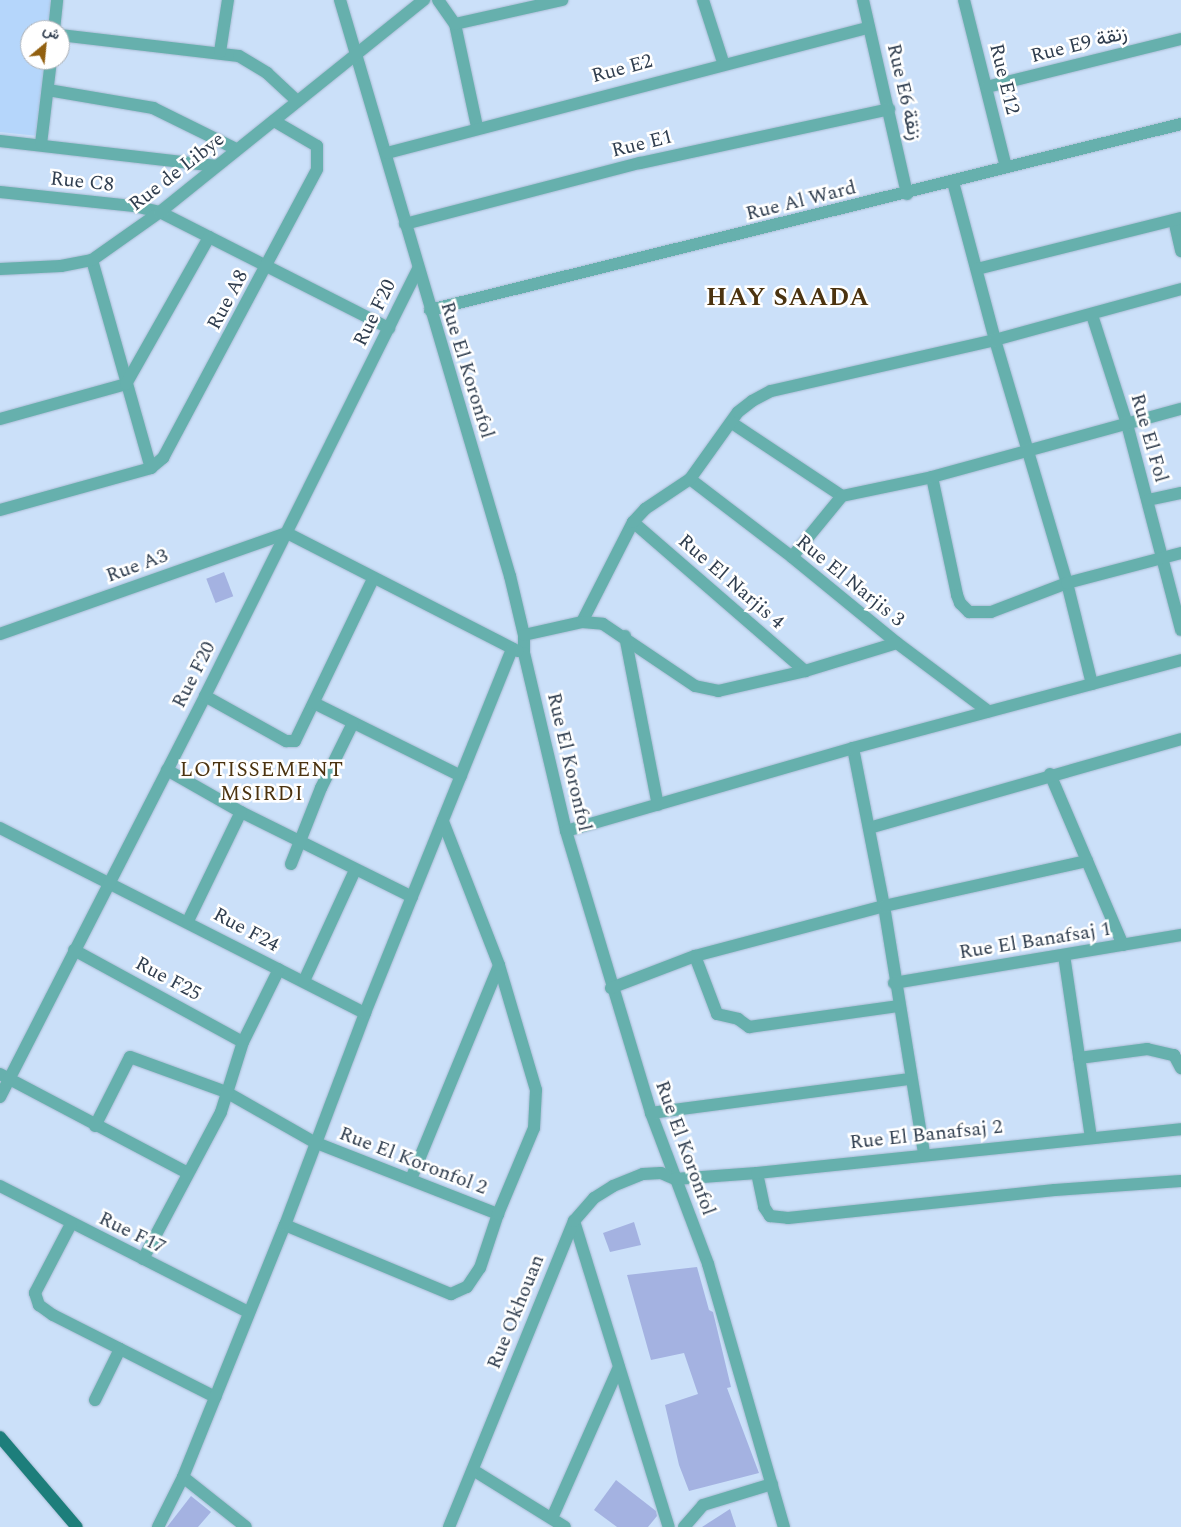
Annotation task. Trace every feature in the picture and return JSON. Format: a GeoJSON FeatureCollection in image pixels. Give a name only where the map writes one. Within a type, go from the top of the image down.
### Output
{"type":"FeatureCollection","features":[{"type":"Feature","properties":{"kind":"main road"},"geometry":{"type":"LineString","coordinates":[[0,1437],[77,1527]]}},
{"type":"Feature","properties":{"kind":"street"},"geometry":{"type":"LineString","coordinates":[[55,20],[57,0]]}},
{"type":"Feature","properties":{"kind":"street"},"geometry":{"type":"LineString","coordinates":[[220,52],[228,0]]}},
{"type":"Feature","properties":{"kind":"street","name":"Rue El Koronfol"},"geometry":{"type":"LineString","coordinates":[[340,0],[387,153],[430,310],[510,576],[524,636],[518,651],[566,831],[611,988],[651,1114],[708,1264],[784,1527]]}},
{"type":"Feature","properties":{"kind":"street","name":"Rue de Libye"},"geometry":{"type":"LineString","coordinates":[[0,269],[62,266],[92,260],[160,212],[236,149],[274,121],[424,0]]}},
{"type":"Feature","properties":{"kind":"street"},"geometry":{"type":"LineString","coordinates":[[438,0],[455,24],[477,127]]}},
{"type":"Feature","properties":{"kind":"street"},"geometry":{"type":"LineString","coordinates":[[455,24],[562,0]]}},
{"type":"Feature","properties":{"kind":"street"},"geometry":{"type":"LineString","coordinates":[[703,0],[723,62]]}},
{"type":"Feature","properties":{"kind":"street","name":"Rue E6 زنقة"},"geometry":{"type":"LineString","coordinates":[[862,0],[908,194]]}},
{"type":"Feature","properties":{"kind":"street","name":"Rue E12"},"geometry":{"type":"LineString","coordinates":[[964,0],[1006,167]]}},
{"type":"Feature","properties":{"kind":"street","name":"Rue E2"},"geometry":{"type":"LineString","coordinates":[[387,153],[477,127],[723,62],[869,27]]}},
{"type":"Feature","properties":{"kind":"street"},"geometry":{"type":"LineString","coordinates":[[70,36],[220,52],[252,62],[297,101]]}},
{"type":"Feature","properties":{"kind":"street","name":"Rue E9 زنقة"},"geometry":{"type":"LineString","coordinates":[[987,87],[1181,39]]}},
{"type":"Feature","properties":{"kind":"street"},"geometry":{"type":"LineString","coordinates":[[41,144],[50,70]]}},
{"type":"Feature","properties":{"kind":"street"},"geometry":{"type":"LineString","coordinates":[[48,90],[152,108],[236,149]]}},
{"type":"Feature","properties":{"kind":"street","name":"Rue E1"},"geometry":{"type":"LineString","coordinates":[[405,224],[640,163],[889,109]]}},
{"type":"Feature","properties":{"kind":"street","name":"Rue A8"},"geometry":{"type":"LineString","coordinates":[[151,468],[163,458],[186,420],[317,169],[319,150],[313,142],[274,121]]}},
{"type":"Feature","properties":{"kind":"street","name":"Rue Al Ward"},"geometry":{"type":"LineString","coordinates":[[430,310],[908,194],[1006,167],[1181,124]]}},
{"type":"Feature","properties":{"kind":"street"},"geometry":{"type":"LineString","coordinates":[[0,141],[41,144],[215,166]]}},
{"type":"Feature","properties":{"kind":"street"},"geometry":{"type":"LineString","coordinates":[[953,182],[995,340],[1067,583],[1092,684]]}},
{"type":"Feature","properties":{"kind":"street","name":"Rue C8"},"geometry":{"type":"LineString","coordinates":[[0,192],[134,206],[160,212],[390,328]]}},
{"type":"Feature","properties":{"kind":"street"},"geometry":{"type":"LineString","coordinates":[[977,268],[1177,219],[1181,251]]}},
{"type":"Feature","properties":{"kind":"street"},"geometry":{"type":"LineString","coordinates":[[0,419],[126,384],[208,237]]}},
{"type":"Feature","properties":{"kind":"street"},"geometry":{"type":"LineString","coordinates":[[0,510],[151,468],[92,260]]}},
{"type":"Feature","properties":{"kind":"street","name":"Rue F20"},"geometry":{"type":"LineString","coordinates":[[0,1097],[4,1078],[110,882],[390,328],[418,268]]}},
{"type":"Feature","properties":{"kind":"street"},"geometry":{"type":"LineString","coordinates":[[582,622],[633,522],[645,509],[690,479],[738,412],[771,391],[995,340],[1092,315],[1181,289]]}},
{"type":"Feature","properties":{"kind":"street","name":"Rue El Fol"},"geometry":{"type":"LineString","coordinates":[[1092,315],[1127,424],[1181,630]]}},
{"type":"Feature","properties":{"kind":"street"},"geometry":{"type":"LineString","coordinates":[[792,557],[842,496],[932,477],[1181,409]]}},
{"type":"Feature","properties":{"kind":"street"},"geometry":{"type":"LineString","coordinates":[[732,422],[842,496]]}},
{"type":"Feature","properties":{"kind":"street"},"geometry":{"type":"LineString","coordinates":[[932,477],[957,595],[964,608],[975,614],[991,612],[1067,583],[1181,553]]}},
{"type":"Feature","properties":{"kind":"street","name":"Rue El Narjis 3"},"geometry":{"type":"LineString","coordinates":[[690,479],[792,557],[896,643],[988,711]]}},
{"type":"Feature","properties":{"kind":"street"},"geometry":{"type":"LineString","coordinates":[[1148,500],[1181,493]]}},
{"type":"Feature","properties":{"kind":"street","name":"Rue El Narjis 4"},"geometry":{"type":"LineString","coordinates":[[633,522],[805,671]]}},
{"type":"Feature","properties":{"kind":"street"},"geometry":{"type":"LineString","coordinates":[[158,1527],[183,1477],[248,1312],[285,1225],[314,1142],[364,1012],[461,776],[518,651],[372,579],[287,533]]}},
{"type":"Feature","properties":{"kind":"street","name":"Rue A3"},"geometry":{"type":"LineString","coordinates":[[0,634],[287,533]]}},
{"type":"Feature","properties":{"kind":"street"},"geometry":{"type":"LineString","coordinates":[[205,696],[290,742],[295,741],[372,579]]}},
{"type":"Feature","properties":{"kind":"street"},"geometry":{"type":"LineString","coordinates":[[524,636],[582,622],[603,624],[705,690],[718,691],[805,671],[896,643]]}},
{"type":"Feature","properties":{"kind":"street"},"geometry":{"type":"LineString","coordinates":[[624,636],[658,805]]}},
{"type":"Feature","properties":{"kind":"street"},"geometry":{"type":"LineString","coordinates":[[566,831],[853,748],[1181,660]]}},
{"type":"Feature","properties":{"kind":"street"},"geometry":{"type":"LineString","coordinates":[[314,703],[461,776]]}},
{"type":"Feature","properties":{"kind":"street"},"geometry":{"type":"LineString","coordinates":[[291,864],[298,841],[353,723]]}},
{"type":"Feature","properties":{"kind":"street"},"geometry":{"type":"LineString","coordinates":[[869,828],[1050,774],[1181,739]]}},
{"type":"Feature","properties":{"kind":"street"},"geometry":{"type":"LineString","coordinates":[[853,748],[884,906],[894,983],[924,1154]]}},
{"type":"Feature","properties":{"kind":"street"},"geometry":{"type":"LineString","coordinates":[[167,770],[240,812],[412,897]]}},
{"type":"Feature","properties":{"kind":"street"},"geometry":{"type":"LineString","coordinates":[[1050,774],[1123,945]]}},
{"type":"Feature","properties":{"kind":"street"},"geometry":{"type":"LineString","coordinates":[[188,921],[240,812]]}},
{"type":"Feature","properties":{"kind":"street"},"geometry":{"type":"LineString","coordinates":[[285,1225],[451,1294],[460,1292],[473,1282],[498,1214],[534,1128],[536,1109],[531,1067],[499,964],[443,822]]}},
{"type":"Feature","properties":{"kind":"street","name":"Rue F24"},"geometry":{"type":"LineString","coordinates":[[0,828],[188,921],[364,1012]]}},
{"type":"Feature","properties":{"kind":"street"},"geometry":{"type":"LineString","coordinates":[[611,988],[696,956],[884,906],[1087,861]]}},
{"type":"Feature","properties":{"kind":"street"},"geometry":{"type":"LineString","coordinates":[[304,981],[355,870]]}},
{"type":"Feature","properties":{"kind":"street","name":"Rue El Banafsaj 1"},"geometry":{"type":"LineString","coordinates":[[894,983],[1181,935]]}},
{"type":"Feature","properties":{"kind":"street","name":"Rue F25"},"geometry":{"type":"LineString","coordinates":[[74,950],[243,1042]]}},
{"type":"Feature","properties":{"kind":"street"},"geometry":{"type":"LineString","coordinates":[[1064,954],[1091,1137]]}},
{"type":"Feature","properties":{"kind":"street"},"geometry":{"type":"LineString","coordinates":[[696,956],[717,1014],[738,1019],[749,1027],[898,1006]]}},
{"type":"Feature","properties":{"kind":"street"},"geometry":{"type":"LineString","coordinates":[[411,1179],[499,964]]}},
{"type":"Feature","properties":{"kind":"street"},"geometry":{"type":"LineString","coordinates":[[143,1259],[221,1112],[243,1042],[279,969]]}},
{"type":"Feature","properties":{"kind":"street"},"geometry":{"type":"LineString","coordinates":[[1079,1058],[1147,1049],[1174,1055],[1181,1068]]}},
{"type":"Feature","properties":{"kind":"street","name":"Rue El Koronfol 2"},"geometry":{"type":"LineString","coordinates":[[95,1126],[130,1056],[226,1092],[314,1142],[498,1214]]}},
{"type":"Feature","properties":{"kind":"street"},"geometry":{"type":"LineString","coordinates":[[4,1078],[188,1173]]}},
{"type":"Feature","properties":{"kind":"street"},"geometry":{"type":"LineString","coordinates":[[651,1114],[910,1079]]}},
{"type":"Feature","properties":{"kind":"street","name":"Rue El Banafsaj 2"},"geometry":{"type":"LineString","coordinates":[[675,1179],[757,1173],[1091,1137],[1181,1130]]}},
{"type":"Feature","properties":{"kind":"street","name":"Rue Okhouan"},"geometry":{"type":"LineString","coordinates":[[448,1527],[574,1221],[594,1198],[613,1186],[643,1174],[661,1173],[675,1179]]}},
{"type":"Feature","properties":{"kind":"street"},"geometry":{"type":"LineString","coordinates":[[757,1173],[764,1207],[770,1216],[788,1218],[1055,1190],[1181,1181]]}},
{"type":"Feature","properties":{"kind":"street","name":"Rue F17"},"geometry":{"type":"LineString","coordinates":[[0,1186],[71,1224],[248,1312]]}},
{"type":"Feature","properties":{"kind":"street"},"geometry":{"type":"LineString","coordinates":[[574,1221],[669,1527]]}},
{"type":"Feature","properties":{"kind":"street"},"geometry":{"type":"LineString","coordinates":[[71,1224],[37,1288],[35,1299],[53,1315],[215,1397]]}},
{"type":"Feature","properties":{"kind":"street"},"geometry":{"type":"LineString","coordinates":[[95,1400],[120,1348]]}},
{"type":"Feature","properties":{"kind":"street"},"geometry":{"type":"LineString","coordinates":[[552,1518],[619,1367]]}},
{"type":"Feature","properties":{"kind":"street"},"geometry":{"type":"LineString","coordinates":[[473,1470],[565,1527]]}},
{"type":"Feature","properties":{"kind":"street"},"geometry":{"type":"LineString","coordinates":[[183,1477],[246,1527]]}},
{"type":"Feature","properties":{"kind":"street"},"geometry":{"type":"LineString","coordinates":[[684,1527],[703,1505],[772,1484]]}},
{"type":"Feature","properties":{"kind":"shaded area"},"geometry":{"type":"Polygon","coordinates":[[[0,0],[54,0],[52,20],[20,20],[20,70],[46,70],[39,136],[0,132],[0,0]]]}},
{"type":"Feature","properties":{"kind":"building"},"geometry":{"type":"Polygon","coordinates":[[[224,572],[233,596],[216,603],[206,579],[224,572]]]}},
{"type":"Feature","properties":{"kind":"building"},"geometry":{"type":"Polygon","coordinates":[[[634,1222],[641,1245],[610,1252],[603,1233],[634,1222]]]}},
{"type":"Feature","properties":{"kind":"building"},"geometry":{"type":"Polygon","coordinates":[[[697,1267],[709,1310],[713,1312],[731,1387],[727,1388],[759,1473],[689,1491],[679,1465],[665,1405],[698,1394],[684,1353],[651,1360],[627,1275],[697,1267]]]}},
{"type":"Feature","properties":{"kind":"building"},"geometry":{"type":"Polygon","coordinates":[[[616,1480],[656,1511],[657,1516],[648,1527],[617,1527],[594,1510],[616,1480]]]}},
{"type":"Feature","properties":{"kind":"building"},"geometry":{"type":"Polygon","coordinates":[[[191,1496],[211,1512],[198,1527],[167,1527],[191,1496]]]}},
{"type":"Feature","properties":{"kind":"building"},"geometry":{"type":"Polygon","coordinates":[[[730,1509],[736,1527],[702,1527],[730,1509]]]}},
{"type":"Feature","properties":{"kind":"district","name":"HAY SAADA"},"geometry":{"type":"Point","coordinates":[788,298]}},
{"type":"Feature","properties":{"kind":"district","name":"LOTISSEMENT MSIRDI"},"geometry":{"type":"Point","coordinates":[262,782]}}]}
